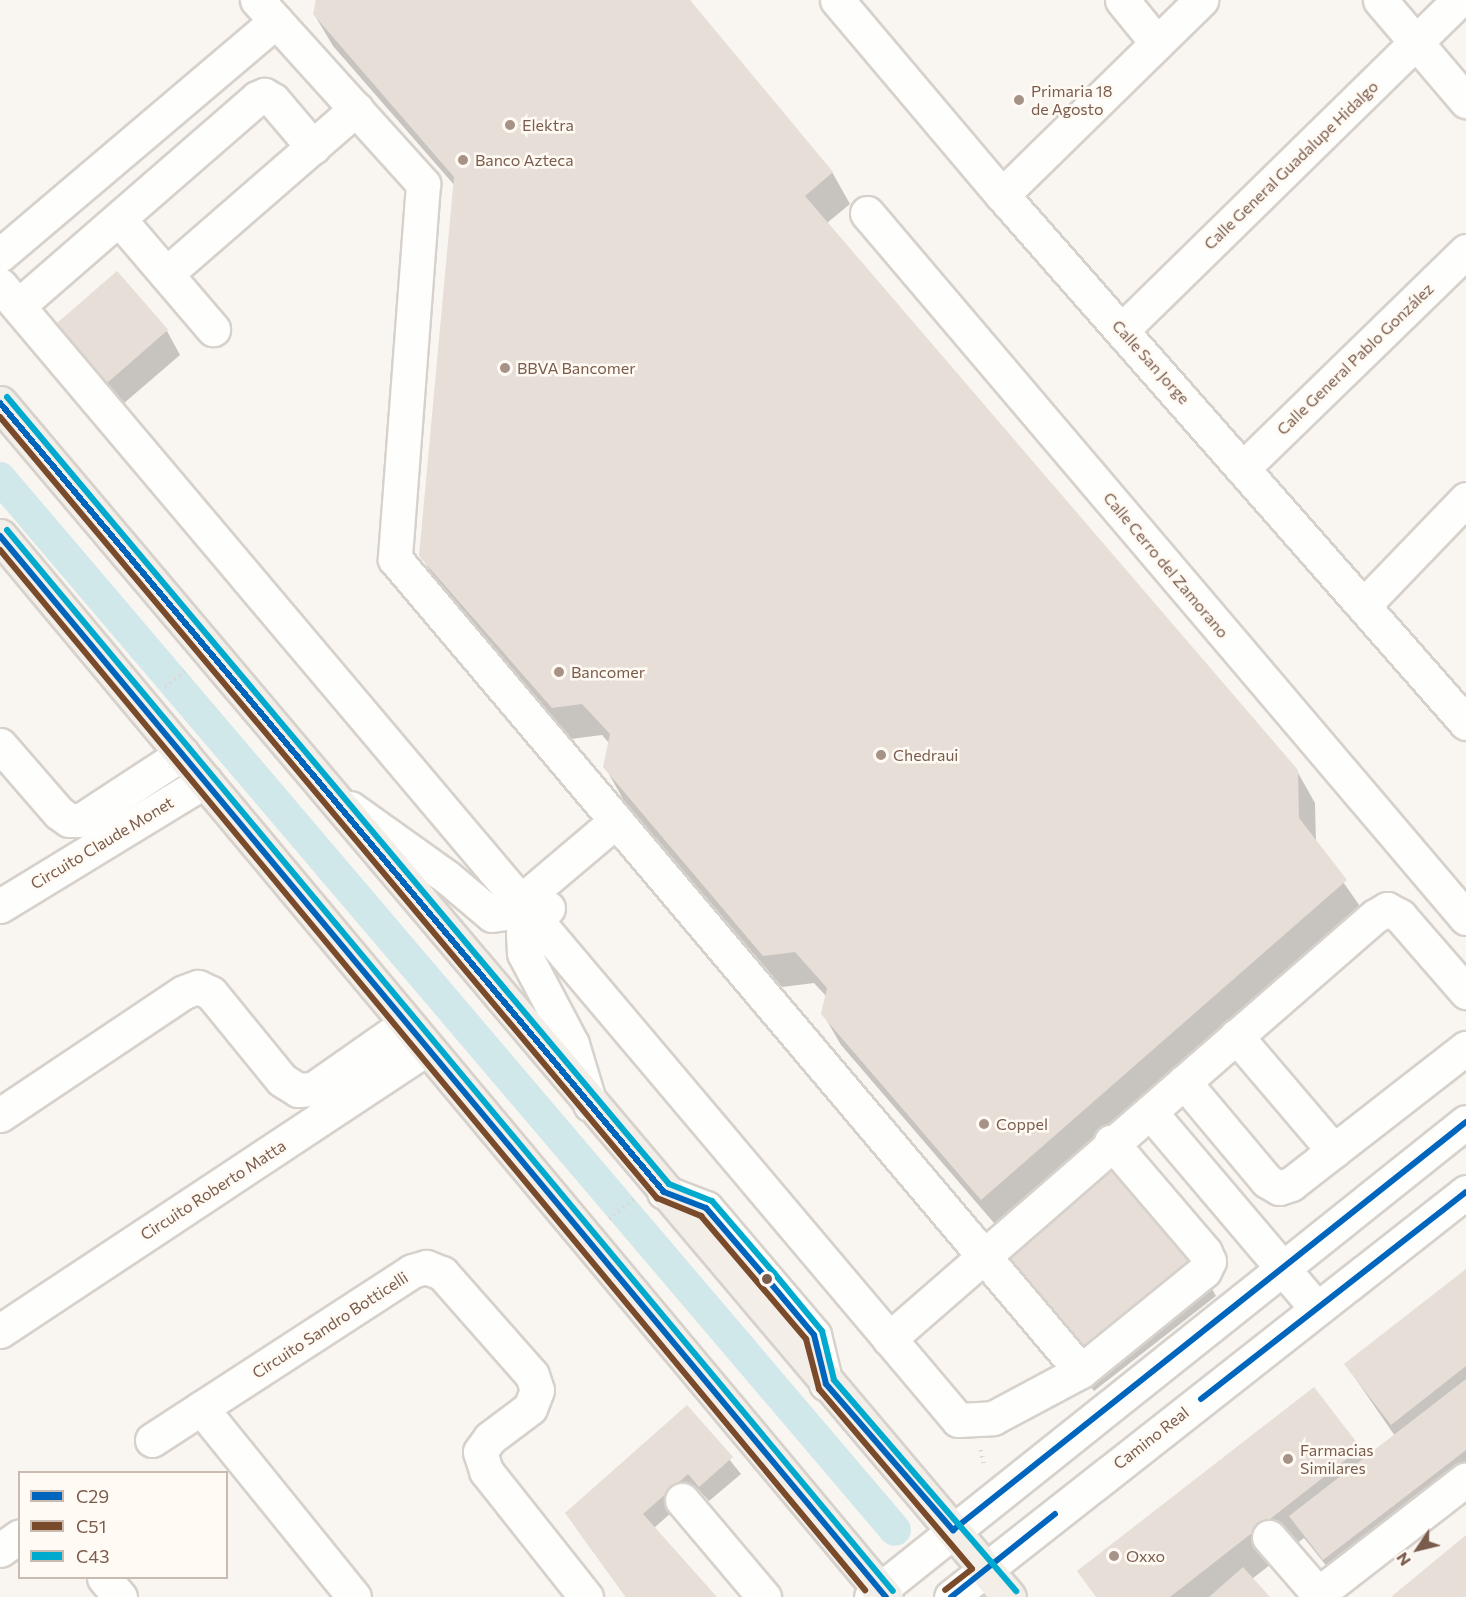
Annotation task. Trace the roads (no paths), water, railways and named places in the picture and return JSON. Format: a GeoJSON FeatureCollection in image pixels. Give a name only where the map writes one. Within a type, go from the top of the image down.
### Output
{"type":"FeatureCollection","features":[{"type":"Feature","properties":{"kind":"main road"},"geometry":{"type":"LineString","coordinates":[[8,413],[590,1104],[653,1192],[826,1384],[1009,1597]]}},
{"type":"Feature","properties":{"kind":"main road"},"geometry":{"type":"LineString","coordinates":[[0,536],[879,1595]]}},
{"type":"Feature","properties":{"kind":"street","name":"Calle San Jorge"},"geometry":{"type":"LineString","coordinates":[[837,0],[1002,195],[1123,329],[1466,723]]}},
{"type":"Feature","properties":{"kind":"street"},"geometry":{"type":"LineString","coordinates":[[1122,0],[1156,43]]}},
{"type":"Feature","properties":{"kind":"street"},"geometry":{"type":"LineString","coordinates":[[1002,195],[1201,0]]}},
{"type":"Feature","properties":{"kind":"street"},"geometry":{"type":"LineString","coordinates":[[1380,0],[1466,101]]}},
{"type":"Feature","properties":{"kind":"street","name":"Calle General Guadalupe Hidalgo"},"geometry":{"type":"LineString","coordinates":[[1123,329],[1459,0]]}},
{"type":"Feature","properties":{"kind":"street"},"geometry":{"type":"LineString","coordinates":[[264,8],[420,180],[424,190],[395,559],[1081,1371]]}},
{"type":"Feature","properties":{"kind":"street"},"geometry":{"type":"LineString","coordinates":[[0,230],[264,8]]}},
{"type":"Feature","properties":{"kind":"street"},"geometry":{"type":"LineString","coordinates":[[0,255],[264,8]]}},
{"type":"Feature","properties":{"kind":"street"},"geometry":{"type":"LineString","coordinates":[[313,147],[273,100],[264,95],[118,219],[9,296],[516,912],[958,1420],[993,1418],[1081,1371],[1204,1271],[1209,1261],[1111,1142]]}},
{"type":"Feature","properties":{"kind":"street"},"geometry":{"type":"LineString","coordinates":[[166,274],[356,109]]}},
{"type":"Feature","properties":{"kind":"street","name":"Calle Cerro del Zamorano"},"geometry":{"type":"LineString","coordinates":[[867,213],[1466,918]]}},
{"type":"Feature","properties":{"kind":"street"},"geometry":{"type":"LineString","coordinates":[[118,219],[213,328]]}},
{"type":"Feature","properties":{"kind":"street","name":"Calle General Pablo González"},"geometry":{"type":"LineString","coordinates":[[1244,467],[1466,251]]}},
{"type":"Feature","properties":{"kind":"street"},"geometry":{"type":"LineString","coordinates":[[0,388],[8,413]]}},
{"type":"Feature","properties":{"kind":"street"},"geometry":{"type":"LineString","coordinates":[[1364,605],[1466,500]]}},
{"type":"Feature","properties":{"kind":"street","name":"Circuito Claude Monet"},"geometry":{"type":"LineString","coordinates":[[0,745],[59,813],[69,820],[81,820],[182,754]]}},
{"type":"Feature","properties":{"kind":"street","name":"Circuito Claude Monet"},"geometry":{"type":"LineString","coordinates":[[0,906],[205,781]]}},
{"type":"Feature","properties":{"kind":"street"},"geometry":{"type":"LineString","coordinates":[[328,793],[448,878],[516,912],[523,934],[524,954],[572,1044],[590,1104]]}},
{"type":"Feature","properties":{"kind":"street"},"geometry":{"type":"LineString","coordinates":[[516,912],[622,829]]}},
{"type":"Feature","properties":{"kind":"street"},"geometry":{"type":"LineString","coordinates":[[889,1339],[1111,1142],[1150,1112],[1387,909],[1400,916],[1466,992]]}},
{"type":"Feature","properties":{"kind":"street"},"geometry":{"type":"LineString","coordinates":[[0,1115],[184,992],[198,987],[211,993],[282,1080],[298,1090],[313,1089],[417,1036]]}},
{"type":"Feature","properties":{"kind":"street","name":"Circuito Roberto Matta"},"geometry":{"type":"LineString","coordinates":[[0,1330],[417,1036]]}},
{"type":"Feature","properties":{"kind":"street"},"geometry":{"type":"LineString","coordinates":[[1236,1036],[1334,1151]]}},
{"type":"Feature","properties":{"kind":"street"},"geometry":{"type":"LineString","coordinates":[[1184,1082],[1267,1181],[1279,1188],[1291,1184],[1466,1048]]}},
{"type":"Feature","properties":{"kind":"street"},"geometry":{"type":"LineString","coordinates":[[1150,1112],[1317,1309]]}},
{"type":"Feature","properties":{"kind":"street"},"geometry":{"type":"LineString","coordinates":[[879,1595],[991,1499],[1466,1122]]}},
{"type":"Feature","properties":{"kind":"street","name":"Camino Real"},"geometry":{"type":"LineString","coordinates":[[951,1597],[1466,1192]]}},
{"type":"Feature","properties":{"kind":"street","name":"Circuito Sandro Botticelli"},"geometry":{"type":"LineString","coordinates":[[152,1440],[412,1271],[426,1267],[442,1273],[532,1375],[537,1390],[530,1408],[490,1438],[480,1452],[486,1471],[586,1597]]}},
{"type":"Feature","properties":{"kind":"street"},"geometry":{"type":"LineString","coordinates":[[201,1408],[354,1597]]}},
{"type":"Feature","properties":{"kind":"street"},"geometry":{"type":"LineString","coordinates":[[1269,1537],[1320,1595],[1466,1479]]}},
{"type":"Feature","properties":{"kind":"street"},"geometry":{"type":"LineString","coordinates":[[682,1500],[764,1597]]}},
{"type":"Feature","properties":{"kind":"street"},"geometry":{"type":"LineString","coordinates":[[0,1550],[18,1537]]}},
{"type":"Feature","properties":{"kind":"street"},"geometry":{"type":"LineString","coordinates":[[105,1579],[120,1597]]}},
{"type":"Feature","properties":{"kind":"waterway"},"geometry":{"type":"LineString","coordinates":[[0,478],[895,1530]]}},
{"type":"Feature","properties":{"kind":"place","name":"Primaria 18 de Agosto"},"geometry":{"type":"Point","coordinates":[1019,100]}},
{"type":"Feature","properties":{"kind":"place","name":"Elektra"},"geometry":{"type":"Point","coordinates":[510,125]}},
{"type":"Feature","properties":{"kind":"place","name":"Banco Azteca"},"geometry":{"type":"Point","coordinates":[463,160]}},
{"type":"Feature","properties":{"kind":"place","name":"BBVA Bancomer"},"geometry":{"type":"Point","coordinates":[505,368]}},
{"type":"Feature","properties":{"kind":"place","name":"Bancomer"},"geometry":{"type":"Point","coordinates":[559,672]}},
{"type":"Feature","properties":{"kind":"place","name":"Chedraui"},"geometry":{"type":"Point","coordinates":[881,755]}},
{"type":"Feature","properties":{"kind":"place","name":"Coppel"},"geometry":{"type":"Point","coordinates":[984,1124]}},
{"type":"Feature","properties":{"kind":"place","name":"Farmacias Similares"},"geometry":{"type":"Point","coordinates":[1288,1459]}},
{"type":"Feature","properties":{"kind":"place","name":"Oxxo"},"geometry":{"type":"Point","coordinates":[1114,1556]}}]}
